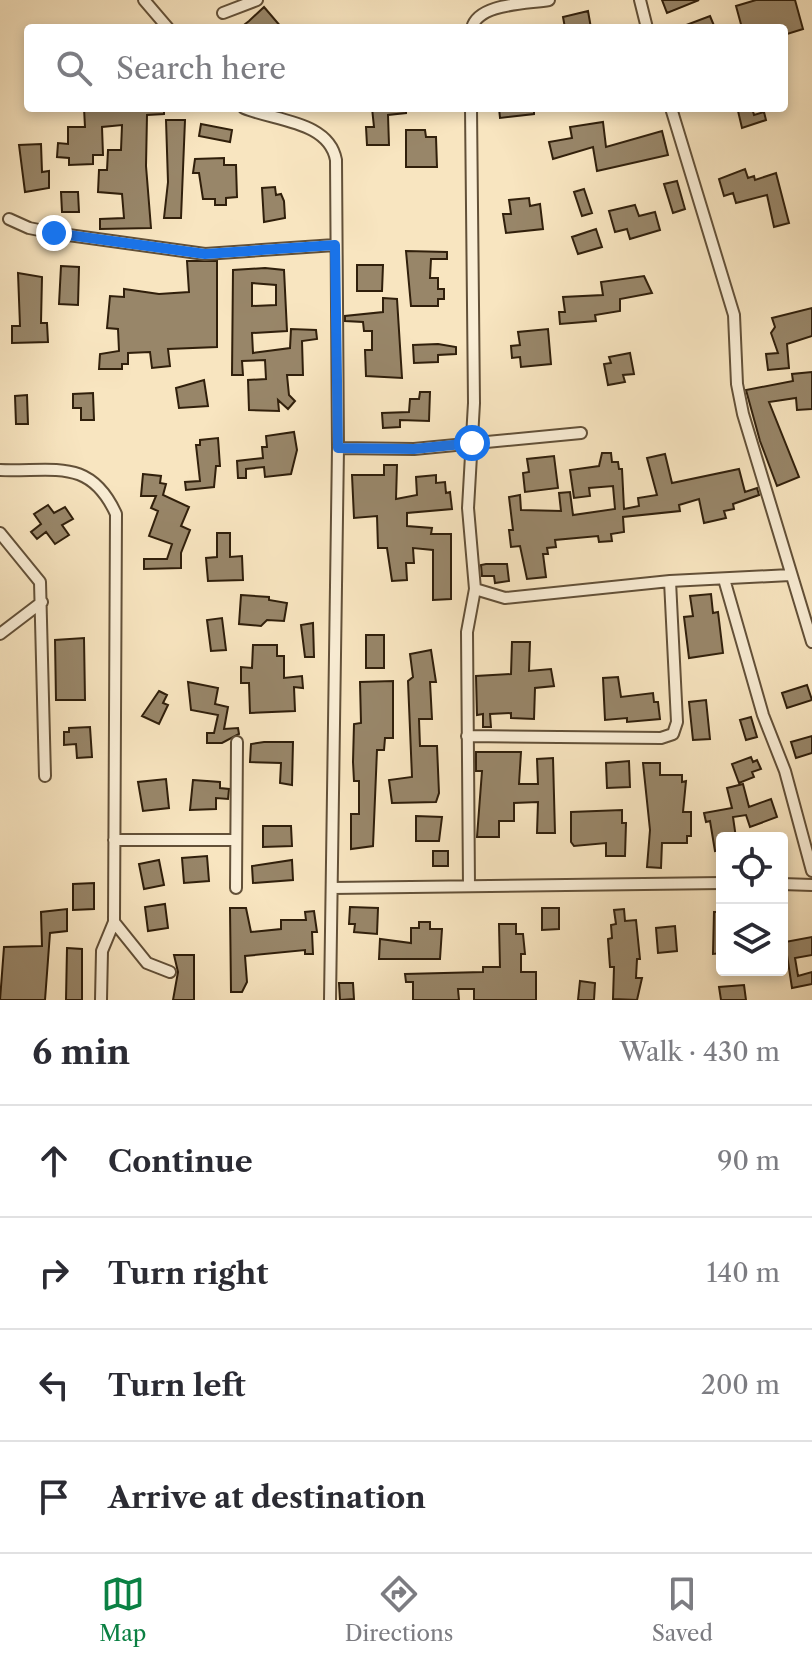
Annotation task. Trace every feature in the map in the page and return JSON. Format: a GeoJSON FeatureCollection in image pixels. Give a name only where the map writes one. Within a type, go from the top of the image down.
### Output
{"type":"FeatureCollection","features":[{"type":"Feature","properties":{"kind":"street"},"geometry":{"type":"LineString","coordinates":[[144,0],[165,24]]}},
{"type":"Feature","properties":{"kind":"street"},"geometry":{"type":"LineString","coordinates":[[223,13],[257,0]]}},
{"type":"Feature","properties":{"kind":"street"},"geometry":{"type":"LineString","coordinates":[[473,24],[484,12],[549,0]]}},
{"type":"Feature","properties":{"kind":"street"},"geometry":{"type":"LineString","coordinates":[[640,0],[646,24]]}},
{"type":"Feature","properties":{"kind":"street"},"geometry":{"type":"LineString","coordinates":[[257,112],[316,130],[330,142],[336,160],[338,448],[330,1000]]}},
{"type":"Feature","properties":{"kind":"street"},"geometry":{"type":"LineString","coordinates":[[469,886],[467,632],[475,589],[468,508],[472,443],[471,112]]}},
{"type":"Feature","properties":{"kind":"street"},"geometry":{"type":"LineString","coordinates":[[672,112],[726,283],[737,337],[737,384],[790,575],[812,642]]}},
{"type":"Feature","properties":{"kind":"street"},"geometry":{"type":"LineString","coordinates":[[9,219],[29,228],[54,233],[205,254],[335,245]]}},
{"type":"Feature","properties":{"kind":"street"},"geometry":{"type":"LineString","coordinates":[[338,448],[414,449],[581,433]]}},
{"type":"Feature","properties":{"kind":"street"},"geometry":{"type":"LineString","coordinates":[[0,470],[80,472],[97,481],[116,514],[114,922],[102,951],[101,1000]]}},
{"type":"Feature","properties":{"kind":"street"},"geometry":{"type":"LineString","coordinates":[[0,533],[40,582],[45,776]]}},
{"type":"Feature","properties":{"kind":"street"},"geometry":{"type":"LineString","coordinates":[[475,589],[505,598],[670,581],[790,575]]}},
{"type":"Feature","properties":{"kind":"street"},"geometry":{"type":"LineString","coordinates":[[724,579],[758,700],[785,771],[812,871]]}},
{"type":"Feature","properties":{"kind":"street"},"geometry":{"type":"LineString","coordinates":[[467,736],[661,738],[673,734],[677,722],[670,581]]}},
{"type":"Feature","properties":{"kind":"street"},"geometry":{"type":"LineString","coordinates":[[0,634],[42,602]]}},
{"type":"Feature","properties":{"kind":"street"},"geometry":{"type":"LineString","coordinates":[[236,888],[237,742]]}},
{"type":"Feature","properties":{"kind":"street"},"geometry":{"type":"LineString","coordinates":[[114,840],[235,840]]}},
{"type":"Feature","properties":{"kind":"street"},"geometry":{"type":"LineString","coordinates":[[332,888],[716,883]]}},
{"type":"Feature","properties":{"kind":"street"},"geometry":{"type":"LineString","coordinates":[[788,884],[812,885]]}},
{"type":"Feature","properties":{"kind":"street"},"geometry":{"type":"LineString","coordinates":[[114,922],[147,963],[170,972]]}},
{"type":"Feature","properties":{"kind":"building"},"geometry":{"type":"Polygon","coordinates":[[[662,0],[699,0],[667,13],[662,0]]]}},
{"type":"Feature","properties":{"kind":"building"},"geometry":{"type":"Polygon","coordinates":[[[756,0],[795,0],[803,29],[788,34],[788,24],[741,24],[736,6],[756,0]]]}},
{"type":"Feature","properties":{"kind":"building"},"geometry":{"type":"Polygon","coordinates":[[[264,7],[279,24],[245,24],[264,7]]]}},
{"type":"Feature","properties":{"kind":"building"},"geometry":{"type":"Polygon","coordinates":[[[588,11],[590,24],[564,24],[563,17],[588,11]]]}},
{"type":"Feature","properties":{"kind":"building"},"geometry":{"type":"Polygon","coordinates":[[[710,16],[713,24],[689,24],[710,16]]]}},
{"type":"Feature","properties":{"kind":"building"},"geometry":{"type":"Polygon","coordinates":[[[84,112],[164,112],[147,115],[146,166],[151,228],[100,229],[100,219],[124,218],[122,194],[98,192],[99,170],[107,170],[108,150],[121,150],[122,125],[102,127],[103,155],[93,155],[93,164],[69,165],[69,158],[57,157],[58,143],[68,144],[68,127],[85,127],[84,112]]]}},
{"type":"Feature","properties":{"kind":"building"},"geometry":{"type":"Polygon","coordinates":[[[372,112],[406,112],[388,115],[389,145],[367,145],[366,127],[374,127],[372,112]]]}},
{"type":"Feature","properties":{"kind":"building"},"geometry":{"type":"Polygon","coordinates":[[[499,112],[534,112],[534,114],[500,118],[499,112]]]}},
{"type":"Feature","properties":{"kind":"building"},"geometry":{"type":"Polygon","coordinates":[[[738,112],[753,112],[754,115],[764,112],[766,120],[742,128],[738,112]]]}},
{"type":"Feature","properties":{"kind":"building"},"geometry":{"type":"Polygon","coordinates":[[[166,120],[185,120],[181,218],[164,218],[168,182],[166,120]]]}},
{"type":"Feature","properties":{"kind":"building"},"geometry":{"type":"Polygon","coordinates":[[[603,122],[606,147],[662,131],[668,155],[597,171],[593,147],[553,159],[549,142],[572,138],[570,127],[603,122]]]}},
{"type":"Feature","properties":{"kind":"building"},"geometry":{"type":"Polygon","coordinates":[[[201,124],[232,130],[230,142],[199,136],[201,124]]]}},
{"type":"Feature","properties":{"kind":"building"},"geometry":{"type":"Polygon","coordinates":[[[406,130],[425,130],[426,137],[436,137],[437,167],[406,167],[406,130]]]}},
{"type":"Feature","properties":{"kind":"building"},"geometry":{"type":"Polygon","coordinates":[[[41,144],[42,172],[49,171],[49,188],[25,192],[19,145],[41,144]]]}},
{"type":"Feature","properties":{"kind":"building"},"geometry":{"type":"Polygon","coordinates":[[[224,158],[224,165],[236,165],[237,197],[226,198],[226,205],[215,205],[215,199],[203,199],[199,173],[193,173],[195,159],[224,158]]]}},
{"type":"Feature","properties":{"kind":"building"},"geometry":{"type":"Polygon","coordinates":[[[745,169],[748,178],[754,176],[755,180],[776,173],[789,223],[774,227],[767,195],[736,203],[733,193],[724,196],[719,179],[745,169]]]}},
{"type":"Feature","properties":{"kind":"building"},"geometry":{"type":"Polygon","coordinates":[[[677,181],[685,209],[673,213],[664,184],[677,181]]]}},
{"type":"Feature","properties":{"kind":"building"},"geometry":{"type":"Polygon","coordinates":[[[275,187],[276,195],[281,194],[284,201],[285,218],[264,222],[262,188],[275,187]]]}},
{"type":"Feature","properties":{"kind":"building"},"geometry":{"type":"Polygon","coordinates":[[[584,189],[592,213],[582,216],[574,192],[584,189]]]}},
{"type":"Feature","properties":{"kind":"building"},"geometry":{"type":"Polygon","coordinates":[[[61,192],[78,192],[79,212],[62,212],[61,192]]]}},
{"type":"Feature","properties":{"kind":"building"},"geometry":{"type":"Polygon","coordinates":[[[529,198],[530,206],[540,204],[543,229],[506,233],[503,214],[511,214],[509,200],[529,198]]]}},
{"type":"Feature","properties":{"kind":"building"},"geometry":{"type":"Polygon","coordinates":[[[635,205],[639,216],[655,212],[660,230],[630,239],[627,229],[615,232],[609,211],[635,205]]]}},
{"type":"Feature","properties":{"kind":"building"},"geometry":{"type":"Polygon","coordinates":[[[596,229],[602,247],[578,254],[572,237],[596,229]]]}},
{"type":"Feature","properties":{"kind":"building"},"geometry":{"type":"Polygon","coordinates":[[[406,251],[447,252],[447,259],[431,259],[430,278],[438,278],[438,289],[444,289],[444,299],[438,299],[438,306],[411,306],[406,251]]]}},
{"type":"Feature","properties":{"kind":"building"},"geometry":{"type":"Polygon","coordinates":[[[187,261],[217,261],[217,347],[168,349],[170,366],[152,368],[150,352],[128,353],[128,364],[122,364],[122,369],[99,369],[100,354],[119,351],[118,329],[107,328],[110,296],[124,297],[124,289],[159,294],[189,292],[187,261]]]}},
{"type":"Feature","properties":{"kind":"building"},"geometry":{"type":"Polygon","coordinates":[[[357,265],[383,265],[382,291],[357,291],[357,265]]]}},
{"type":"Feature","properties":{"kind":"building"},"geometry":{"type":"Polygon","coordinates":[[[61,266],[79,267],[78,305],[59,304],[61,266]]]}},
{"type":"Feature","properties":{"kind":"building"},"geometry":{"type":"Polygon","coordinates":[[[233,270],[284,270],[287,331],[252,333],[253,353],[290,348],[291,329],[316,330],[317,339],[302,341],[303,375],[287,375],[289,395],[295,401],[288,409],[278,400],[279,411],[249,410],[248,380],[266,379],[265,360],[242,361],[243,375],[232,375],[233,270]],[[252,283],[252,306],[276,305],[276,285],[252,283]]]}},
{"type":"Feature","properties":{"kind":"building"},"geometry":{"type":"Polygon","coordinates":[[[18,273],[42,277],[41,323],[47,323],[48,342],[12,343],[12,326],[20,326],[18,273]]]}},
{"type":"Feature","properties":{"kind":"building"},"geometry":{"type":"Polygon","coordinates":[[[644,276],[652,293],[620,299],[620,311],[595,315],[596,321],[560,324],[559,312],[565,312],[563,297],[603,295],[601,282],[644,276]]]}},
{"type":"Feature","properties":{"kind":"building"},"geometry":{"type":"Polygon","coordinates":[[[383,298],[397,299],[402,378],[366,376],[365,350],[372,350],[372,331],[364,331],[363,322],[345,321],[345,316],[383,312],[383,298]]]}},
{"type":"Feature","properties":{"kind":"building"},"geometry":{"type":"Polygon","coordinates":[[[812,308],[812,336],[787,344],[789,368],[768,370],[766,354],[778,353],[771,333],[775,327],[772,318],[812,308]]]}},
{"type":"Feature","properties":{"kind":"building"},"geometry":{"type":"Polygon","coordinates":[[[548,329],[551,364],[521,367],[520,357],[512,358],[511,346],[520,345],[518,332],[548,329]]]}},
{"type":"Feature","properties":{"kind":"building"},"geometry":{"type":"Polygon","coordinates":[[[413,345],[456,347],[456,354],[438,355],[438,362],[414,363],[413,345]]]}},
{"type":"Feature","properties":{"kind":"building"},"geometry":{"type":"Polygon","coordinates":[[[630,353],[634,374],[623,375],[625,382],[608,385],[604,364],[611,363],[609,357],[630,353]]]}},
{"type":"Feature","properties":{"kind":"building"},"geometry":{"type":"Polygon","coordinates":[[[812,372],[812,409],[797,410],[796,398],[769,402],[799,477],[777,486],[746,390],[793,381],[792,374],[812,372]]]}},
{"type":"Feature","properties":{"kind":"building"},"geometry":{"type":"Polygon","coordinates":[[[204,380],[208,406],[179,408],[176,388],[204,380]]]}},
{"type":"Feature","properties":{"kind":"building"},"geometry":{"type":"Polygon","coordinates":[[[420,392],[430,392],[429,421],[400,420],[400,427],[383,428],[382,413],[409,412],[410,399],[419,399],[420,392]]]}},
{"type":"Feature","properties":{"kind":"building"},"geometry":{"type":"Polygon","coordinates":[[[93,393],[94,420],[81,420],[81,408],[73,408],[73,394],[93,393]]]}},
{"type":"Feature","properties":{"kind":"building"},"geometry":{"type":"Polygon","coordinates":[[[27,395],[28,424],[16,424],[15,396],[27,395]]]}},
{"type":"Feature","properties":{"kind":"building"},"geometry":{"type":"Polygon","coordinates":[[[294,432],[297,450],[291,474],[265,477],[264,467],[246,469],[246,478],[238,478],[237,461],[263,458],[262,447],[267,447],[266,436],[294,432]]]}},
{"type":"Feature","properties":{"kind":"building"},"geometry":{"type":"Polygon","coordinates":[[[218,438],[220,466],[216,466],[214,487],[186,490],[185,482],[200,481],[196,445],[200,445],[200,440],[218,438]]]}},
{"type":"Feature","properties":{"kind":"building"},"geometry":{"type":"Polygon","coordinates":[[[602,453],[611,453],[612,462],[618,462],[619,469],[622,469],[624,509],[639,506],[638,498],[657,495],[647,458],[665,454],[672,483],[739,469],[745,492],[757,488],[759,495],[733,504],[734,509],[724,511],[726,518],[704,523],[699,499],[679,505],[680,511],[623,517],[624,532],[611,534],[612,541],[599,542],[598,536],[555,540],[556,547],[547,548],[548,554],[543,554],[546,577],[527,579],[520,546],[511,547],[509,530],[513,530],[509,497],[520,495],[521,510],[561,511],[559,493],[570,492],[573,515],[615,509],[613,486],[589,488],[590,496],[574,498],[570,470],[599,466],[602,453]]]}},
{"type":"Feature","properties":{"kind":"building"},"geometry":{"type":"Polygon","coordinates":[[[554,456],[558,488],[525,492],[523,473],[529,472],[527,459],[554,456]]]}},
{"type":"Feature","properties":{"kind":"building"},"geometry":{"type":"Polygon","coordinates":[[[384,465],[397,465],[396,499],[417,495],[416,477],[436,475],[436,483],[445,482],[446,493],[450,492],[452,509],[407,513],[407,526],[432,528],[431,534],[451,534],[451,599],[433,600],[433,550],[413,548],[414,563],[406,563],[407,580],[392,581],[387,548],[378,548],[377,516],[354,518],[352,475],[384,475],[384,465]]]}},
{"type":"Feature","properties":{"kind":"building"},"geometry":{"type":"Polygon","coordinates":[[[143,474],[161,476],[160,483],[166,484],[163,495],[189,507],[181,526],[190,530],[181,553],[181,568],[144,569],[144,559],[167,559],[172,544],[149,536],[158,511],[151,508],[156,496],[141,496],[143,474]]]}},
{"type":"Feature","properties":{"kind":"building"},"geometry":{"type":"Polygon","coordinates":[[[48,505],[54,513],[65,507],[73,519],[62,525],[69,535],[55,544],[46,532],[37,539],[31,532],[41,524],[34,514],[48,505]]]}},
{"type":"Feature","properties":{"kind":"building"},"geometry":{"type":"Polygon","coordinates":[[[217,533],[230,533],[230,557],[242,556],[243,580],[208,581],[206,558],[217,557],[217,533]]]}},
{"type":"Feature","properties":{"kind":"building"},"geometry":{"type":"Polygon","coordinates":[[[507,564],[509,581],[495,583],[494,576],[482,576],[481,565],[507,564]]]}},
{"type":"Feature","properties":{"kind":"building"},"geometry":{"type":"Polygon","coordinates":[[[711,594],[713,613],[718,612],[723,653],[689,658],[684,617],[693,616],[690,596],[711,594]]]}},
{"type":"Feature","properties":{"kind":"building"},"geometry":{"type":"Polygon","coordinates":[[[241,595],[269,597],[269,600],[287,603],[284,621],[267,620],[261,626],[239,624],[241,595]]]}},
{"type":"Feature","properties":{"kind":"building"},"geometry":{"type":"Polygon","coordinates":[[[222,618],[226,650],[211,651],[207,620],[222,618]]]}},
{"type":"Feature","properties":{"kind":"building"},"geometry":{"type":"Polygon","coordinates":[[[313,623],[314,657],[305,657],[301,625],[313,623]]]}},
{"type":"Feature","properties":{"kind":"building"},"geometry":{"type":"Polygon","coordinates":[[[366,635],[384,635],[384,668],[366,668],[366,635]]]}},
{"type":"Feature","properties":{"kind":"building"},"geometry":{"type":"Polygon","coordinates":[[[84,638],[85,700],[56,700],[55,640],[84,638]]]}},
{"type":"Feature","properties":{"kind":"building"},"geometry":{"type":"Polygon","coordinates":[[[512,642],[530,642],[529,671],[551,669],[554,686],[535,688],[534,719],[511,718],[511,713],[490,714],[491,727],[483,727],[483,714],[477,715],[476,676],[511,674],[512,642]]]}},
{"type":"Feature","properties":{"kind":"building"},"geometry":{"type":"Polygon","coordinates":[[[253,645],[277,645],[277,656],[284,656],[284,678],[302,676],[303,688],[294,687],[295,711],[250,713],[249,683],[241,683],[241,667],[252,668],[253,645]]]}},
{"type":"Feature","properties":{"kind":"building"},"geometry":{"type":"Polygon","coordinates":[[[431,650],[436,682],[430,682],[432,719],[419,719],[420,746],[437,746],[439,793],[436,802],[392,803],[389,780],[412,777],[408,681],[413,677],[410,654],[431,650]]]}},
{"type":"Feature","properties":{"kind":"building"},"geometry":{"type":"Polygon","coordinates":[[[618,677],[621,697],[653,693],[654,702],[658,702],[660,719],[605,720],[603,678],[618,677]]]}},
{"type":"Feature","properties":{"kind":"building"},"geometry":{"type":"Polygon","coordinates":[[[393,681],[393,738],[385,738],[384,750],[377,750],[373,846],[351,849],[351,814],[359,814],[359,781],[354,781],[353,762],[354,724],[361,723],[360,682],[393,681]]]}},
{"type":"Feature","properties":{"kind":"building"},"geometry":{"type":"Polygon","coordinates":[[[188,682],[218,688],[215,704],[228,707],[224,729],[238,728],[239,734],[222,743],[207,743],[207,733],[214,733],[218,715],[191,710],[188,682]]]}},
{"type":"Feature","properties":{"kind":"building"},"geometry":{"type":"Polygon","coordinates":[[[807,685],[812,700],[787,708],[782,693],[807,685]]]}},
{"type":"Feature","properties":{"kind":"building"},"geometry":{"type":"Polygon","coordinates":[[[159,691],[167,695],[163,703],[168,705],[159,724],[142,716],[159,691]]]}},
{"type":"Feature","properties":{"kind":"building"},"geometry":{"type":"Polygon","coordinates":[[[706,700],[710,739],[693,740],[689,702],[706,700]]]}},
{"type":"Feature","properties":{"kind":"building"},"geometry":{"type":"Polygon","coordinates":[[[751,717],[757,737],[746,740],[740,720],[751,717]]]}},
{"type":"Feature","properties":{"kind":"building"},"geometry":{"type":"Polygon","coordinates":[[[90,727],[92,757],[77,758],[76,744],[64,745],[64,732],[69,732],[69,728],[90,727]]]}},
{"type":"Feature","properties":{"kind":"building"},"geometry":{"type":"Polygon","coordinates":[[[812,736],[812,753],[796,758],[791,742],[812,736]]]}},
{"type":"Feature","properties":{"kind":"building"},"geometry":{"type":"Polygon","coordinates":[[[293,742],[292,785],[280,783],[281,763],[250,762],[251,744],[293,742]]]}},
{"type":"Feature","properties":{"kind":"building"},"geometry":{"type":"Polygon","coordinates":[[[476,752],[521,752],[519,784],[538,784],[537,759],[553,758],[555,833],[537,833],[538,802],[514,803],[514,821],[499,821],[499,837],[477,837],[482,771],[476,771],[476,752]]]}},
{"type":"Feature","properties":{"kind":"building"},"geometry":{"type":"Polygon","coordinates":[[[751,757],[753,762],[757,760],[761,769],[752,772],[754,777],[739,783],[732,764],[751,757]]]}},
{"type":"Feature","properties":{"kind":"building"},"geometry":{"type":"Polygon","coordinates":[[[629,761],[630,787],[607,788],[606,763],[629,761]]]}},
{"type":"Feature","properties":{"kind":"building"},"geometry":{"type":"Polygon","coordinates":[[[643,763],[660,763],[660,775],[682,775],[682,782],[686,781],[683,812],[691,812],[691,836],[687,836],[687,843],[662,843],[661,868],[647,867],[650,830],[643,763]]]}},
{"type":"Feature","properties":{"kind":"building"},"geometry":{"type":"Polygon","coordinates":[[[166,779],[169,808],[143,811],[138,782],[166,779]]]}},
{"type":"Feature","properties":{"kind":"building"},"geometry":{"type":"Polygon","coordinates":[[[193,780],[220,782],[220,788],[229,789],[228,799],[216,798],[216,809],[190,810],[193,780]]]}},
{"type":"Feature","properties":{"kind":"building"},"geometry":{"type":"Polygon","coordinates":[[[743,784],[749,807],[771,799],[777,817],[750,827],[746,815],[733,817],[735,832],[716,832],[715,851],[710,821],[706,822],[704,813],[732,808],[727,788],[743,784]]]}},
{"type":"Feature","properties":{"kind":"building"},"geometry":{"type":"Polygon","coordinates":[[[622,810],[622,823],[626,823],[625,856],[606,856],[606,843],[574,846],[571,842],[571,812],[622,810]]]}},
{"type":"Feature","properties":{"kind":"building"},"geometry":{"type":"Polygon","coordinates":[[[416,816],[442,817],[439,841],[416,841],[416,816]]]}},
{"type":"Feature","properties":{"kind":"building"},"geometry":{"type":"Polygon","coordinates":[[[263,826],[291,826],[292,846],[263,847],[263,826]]]}},
{"type":"Feature","properties":{"kind":"building"},"geometry":{"type":"Polygon","coordinates":[[[433,851],[448,851],[448,866],[433,866],[433,851]]]}},
{"type":"Feature","properties":{"kind":"building"},"geometry":{"type":"Polygon","coordinates":[[[207,856],[209,881],[184,883],[182,858],[207,856]]]}},
{"type":"Feature","properties":{"kind":"building"},"geometry":{"type":"Polygon","coordinates":[[[159,860],[164,885],[144,889],[139,864],[159,860]]]}},
{"type":"Feature","properties":{"kind":"building"},"geometry":{"type":"Polygon","coordinates":[[[292,860],[293,880],[253,883],[252,866],[292,860]]]}},
{"type":"Feature","properties":{"kind":"building"},"geometry":{"type":"Polygon","coordinates":[[[94,883],[94,909],[73,910],[73,884],[94,883]]]}},
{"type":"Feature","properties":{"kind":"building"},"geometry":{"type":"Polygon","coordinates":[[[165,904],[168,928],[148,931],[145,907],[165,904]]]}},
{"type":"Feature","properties":{"kind":"building"},"geometry":{"type":"Polygon","coordinates":[[[350,907],[378,908],[377,934],[354,932],[355,924],[349,924],[350,907]]]}},
{"type":"Feature","properties":{"kind":"building"},"geometry":{"type":"Polygon","coordinates":[[[230,908],[246,908],[251,932],[281,929],[281,920],[306,920],[305,912],[314,911],[317,932],[312,932],[313,954],[305,954],[305,950],[245,956],[247,982],[242,992],[231,992],[230,908]]]}},
{"type":"Feature","properties":{"kind":"building"},"geometry":{"type":"Polygon","coordinates":[[[542,908],[559,908],[559,929],[542,930],[542,908]]]}},
{"type":"Feature","properties":{"kind":"building"},"geometry":{"type":"Polygon","coordinates":[[[67,909],[67,931],[50,933],[45,1000],[0,1000],[4,947],[42,946],[41,912],[67,909]]]}},
{"type":"Feature","properties":{"kind":"building"},"geometry":{"type":"Polygon","coordinates":[[[624,909],[625,921],[636,920],[640,959],[637,959],[636,978],[642,978],[637,1000],[613,999],[614,967],[610,967],[608,939],[612,938],[611,925],[616,924],[614,910],[624,909]]]}},
{"type":"Feature","properties":{"kind":"building"},"geometry":{"type":"Polygon","coordinates":[[[714,912],[716,912],[716,954],[713,954],[714,912]]]}},
{"type":"Feature","properties":{"kind":"building"},"geometry":{"type":"Polygon","coordinates":[[[419,922],[430,922],[430,929],[442,929],[440,959],[379,959],[380,939],[411,943],[411,928],[419,928],[419,922]]]}},
{"type":"Feature","properties":{"kind":"building"},"geometry":{"type":"Polygon","coordinates":[[[499,924],[516,924],[516,934],[523,934],[525,954],[521,954],[521,972],[536,972],[536,1000],[474,1000],[474,989],[458,989],[459,1000],[413,1000],[413,982],[406,982],[405,974],[483,972],[483,967],[500,967],[499,924]]]}},
{"type":"Feature","properties":{"kind":"building"},"geometry":{"type":"Polygon","coordinates":[[[675,926],[677,951],[658,953],[656,928],[675,926]]]}},
{"type":"Feature","properties":{"kind":"building"},"geometry":{"type":"Polygon","coordinates":[[[812,937],[812,955],[795,958],[798,976],[812,972],[812,984],[792,988],[788,941],[812,937]]]}},
{"type":"Feature","properties":{"kind":"building"},"geometry":{"type":"Polygon","coordinates":[[[67,948],[82,949],[82,1000],[66,1000],[67,948]]]}},
{"type":"Feature","properties":{"kind":"building"},"geometry":{"type":"Polygon","coordinates":[[[174,955],[194,955],[194,1000],[173,1000],[178,972],[174,955]]]}},
{"type":"Feature","properties":{"kind":"building"},"geometry":{"type":"Polygon","coordinates":[[[580,981],[595,983],[594,1000],[578,1000],[580,981]]]}},
{"type":"Feature","properties":{"kind":"building"},"geometry":{"type":"Polygon","coordinates":[[[339,983],[353,983],[354,999],[340,1000],[339,983]]]}},
{"type":"Feature","properties":{"kind":"building"},"geometry":{"type":"Polygon","coordinates":[[[744,985],[746,1000],[721,1000],[719,987],[744,985]]]}},
{"type":"Feature","properties":{"kind":"route"},"geometry":{"type":"LineString","coordinates":[[54,233],[151,249],[205,254],[335,245],[338,448],[414,449],[472,443]]}}]}
